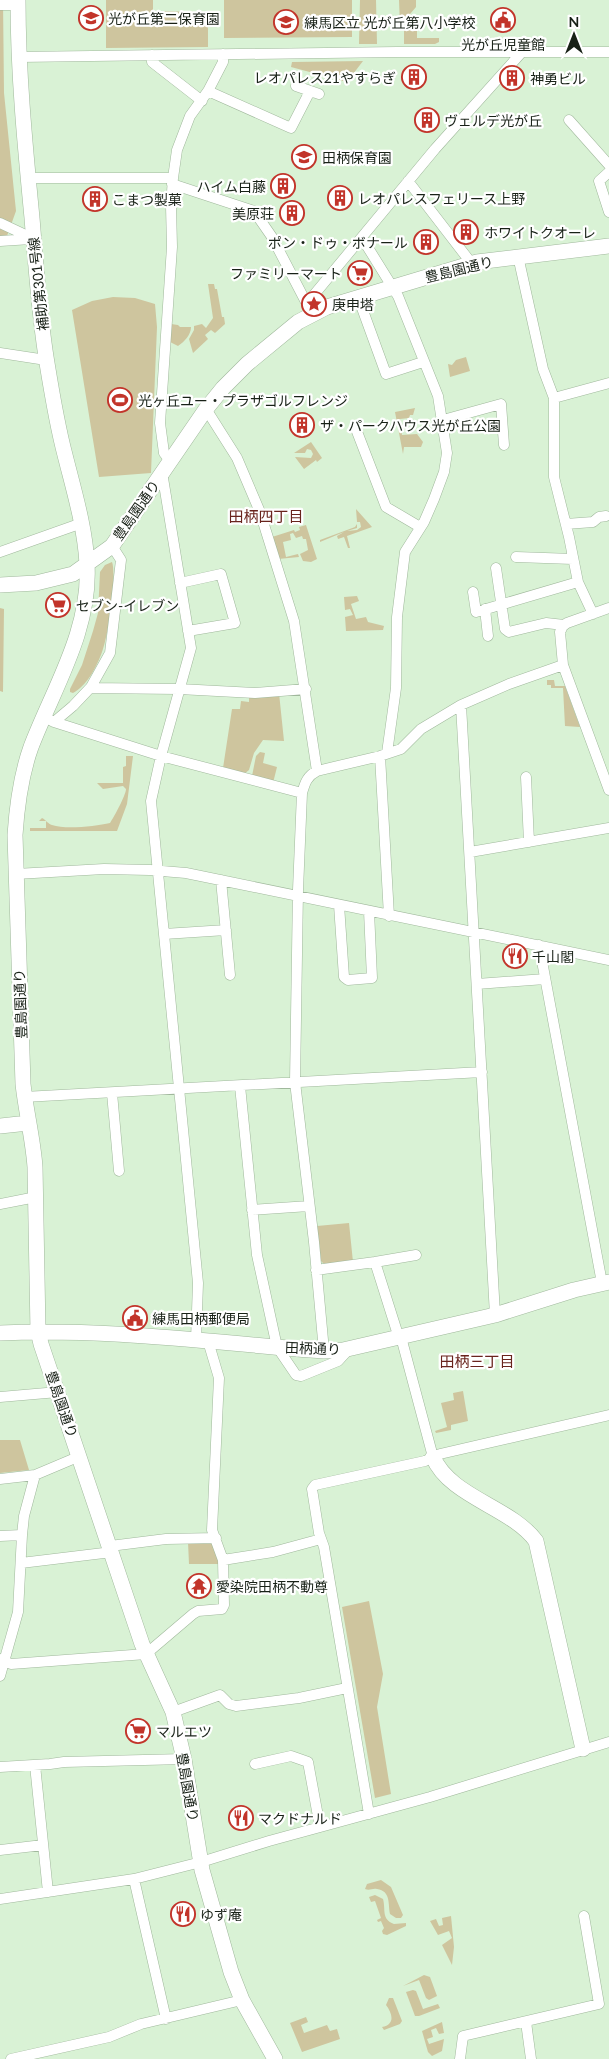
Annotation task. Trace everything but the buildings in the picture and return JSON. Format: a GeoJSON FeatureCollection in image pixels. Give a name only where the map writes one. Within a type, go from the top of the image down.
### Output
{"type":"FeatureCollection","features":[{"type":"Feature","properties":{"kind":"street"},"geometry":{"type":"LineString","coordinates":[[0,5],[18,2]]}},
{"type":"Feature","properties":{"kind":"street","name":"補助第301号線"},"geometry":{"type":"LineString","coordinates":[[18,2],[19,57],[28,178],[46,360],[58,422],[82,523],[88,565]]}},
{"type":"Feature","properties":{"kind":"street"},"geometry":{"type":"LineString","coordinates":[[28,178],[173,181],[254,211],[262,221],[309,308],[408,181],[522,52]]}},
{"type":"Feature","properties":{"kind":"street"},"geometry":{"type":"LineString","coordinates":[[19,57],[609,52]]}},
{"type":"Feature","properties":{"kind":"street"},"geometry":{"type":"LineString","coordinates":[[2,1660],[11,1664],[146,1654],[193,1614],[198,1611],[222,1609],[224,1605],[223,1560],[212,1530],[219,1381],[202,1340],[152,801],[161,756],[191,648],[180,583],[160,423],[172,248],[171,206],[173,181],[177,150],[190,116],[202,101],[223,62],[223,54]]}},
{"type":"Feature","properties":{"kind":"street"},"geometry":{"type":"LineString","coordinates":[[152,55],[152,62],[202,101]]}},
{"type":"Feature","properties":{"kind":"street"},"geometry":{"type":"LineString","coordinates":[[208,90],[291,128],[314,92],[296,86]]}},
{"type":"Feature","properties":{"kind":"street"},"geometry":{"type":"LineString","coordinates":[[569,120],[609,165]]}},
{"type":"Feature","properties":{"kind":"street"},"geometry":{"type":"LineString","coordinates":[[609,172],[599,181],[609,212]]}},
{"type":"Feature","properties":{"kind":"street"},"geometry":{"type":"LineString","coordinates":[[408,181],[472,264]]}},
{"type":"Feature","properties":{"kind":"street"},"geometry":{"type":"LineString","coordinates":[[0,223],[34,239]]}},
{"type":"Feature","properties":{"kind":"street"},"geometry":{"type":"LineString","coordinates":[[362,238],[393,287],[438,396],[443,420],[446,454],[444,472],[420,527],[406,550],[397,617],[396,688],[383,754],[389,916]]}},
{"type":"Feature","properties":{"kind":"street"},"geometry":{"type":"LineString","coordinates":[[0,241],[34,239]]}},
{"type":"Feature","properties":{"kind":"street","name":"豊島園通り"},"geometry":{"type":"LineString","coordinates":[[275,2059],[242,2000],[231,1972],[201,1862],[184,1759],[173,1712],[146,1654],[38,1331],[34,1147],[24,1097],[16,874],[15,835],[19,794],[29,755],[49,719],[77,638],[88,565],[112,546],[206,409],[223,388],[247,364],[298,322],[309,308],[358,297],[472,264],[518,256],[609,246]]}},
{"type":"Feature","properties":{"kind":"street"},"geometry":{"type":"LineString","coordinates":[[518,256],[543,369],[554,398],[553,472],[578,582],[593,614]]}},
{"type":"Feature","properties":{"kind":"street"},"geometry":{"type":"LineString","coordinates":[[358,297],[386,374],[423,362]]}},
{"type":"Feature","properties":{"kind":"street"},"geometry":{"type":"LineString","coordinates":[[0,353],[46,360]]}},
{"type":"Feature","properties":{"kind":"street"},"geometry":{"type":"LineString","coordinates":[[554,398],[609,382]]}},
{"type":"Feature","properties":{"kind":"street"},"geometry":{"type":"LineString","coordinates":[[443,420],[501,404],[504,445]]}},
{"type":"Feature","properties":{"kind":"street"},"geometry":{"type":"LineString","coordinates":[[206,409],[237,458],[260,512],[294,621],[306,689],[317,771]]}},
{"type":"Feature","properties":{"kind":"street"},"geometry":{"type":"LineString","coordinates":[[356,429],[386,508],[420,527]]}},
{"type":"Feature","properties":{"kind":"street"},"geometry":{"type":"LineString","coordinates":[[566,524],[593,522],[598,517],[606,516]]}},
{"type":"Feature","properties":{"kind":"street"},"geometry":{"type":"LineString","coordinates":[[0,552],[82,523]]}},
{"type":"Feature","properties":{"kind":"street"},"geometry":{"type":"LineString","coordinates":[[49,719],[73,706],[90,688],[110,653],[120,560],[112,546]]}},
{"type":"Feature","properties":{"kind":"street"},"geometry":{"type":"LineString","coordinates":[[516,557],[573,559]]}},
{"type":"Feature","properties":{"kind":"street"},"geometry":{"type":"LineString","coordinates":[[0,585],[54,580],[73,574],[88,565]]}},
{"type":"Feature","properties":{"kind":"street"},"geometry":{"type":"LineString","coordinates":[[496,568],[505,629],[509,632],[546,623],[564,624],[609,608]]}},
{"type":"Feature","properties":{"kind":"street"},"geometry":{"type":"LineString","coordinates":[[180,583],[221,574],[235,623],[188,631]]}},
{"type":"Feature","properties":{"kind":"street"},"geometry":{"type":"LineString","coordinates":[[473,592],[476,612],[578,582]]}},
{"type":"Feature","properties":{"kind":"street"},"geometry":{"type":"LineString","coordinates":[[485,610],[488,636]]}},
{"type":"Feature","properties":{"kind":"street"},"geometry":{"type":"LineString","coordinates":[[564,624],[560,632],[563,665],[609,790]]}},
{"type":"Feature","properties":{"kind":"street"},"geometry":{"type":"LineString","coordinates":[[324,1351],[295,1082],[298,896],[302,793],[310,775],[317,771],[401,749],[421,730],[461,705],[509,684],[563,665]]}},
{"type":"Feature","properties":{"kind":"street"},"geometry":{"type":"LineString","coordinates":[[90,688],[179,689],[255,693],[306,689]]}},
{"type":"Feature","properties":{"kind":"street"},"geometry":{"type":"LineString","coordinates":[[461,705],[495,1315]]}},
{"type":"Feature","properties":{"kind":"street"},"geometry":{"type":"LineString","coordinates":[[49,719],[161,756],[302,793]]}},
{"type":"Feature","properties":{"kind":"street"},"geometry":{"type":"LineString","coordinates":[[526,777],[529,842]]}},
{"type":"Feature","properties":{"kind":"street"},"geometry":{"type":"LineString","coordinates":[[470,852],[609,828]]}},
{"type":"Feature","properties":{"kind":"street"},"geometry":{"type":"LineString","coordinates":[[16,874],[104,869],[157,870],[186,873],[368,912],[609,960]]}},
{"type":"Feature","properties":{"kind":"street"},"geometry":{"type":"LineString","coordinates":[[221,880],[230,975]]}},
{"type":"Feature","properties":{"kind":"street"},"geometry":{"type":"LineString","coordinates":[[339,906],[344,977],[348,980],[372,978],[368,912]]}},
{"type":"Feature","properties":{"kind":"street"},"geometry":{"type":"LineString","coordinates":[[164,934],[226,930]]}},
{"type":"Feature","properties":{"kind":"street"},"geometry":{"type":"LineString","coordinates":[[539,946],[606,1283]]}},
{"type":"Feature","properties":{"kind":"street"},"geometry":{"type":"LineString","coordinates":[[477,984],[545,979]]}},
{"type":"Feature","properties":{"kind":"street"},"geometry":{"type":"LineString","coordinates":[[24,1097],[482,1072]]}},
{"type":"Feature","properties":{"kind":"street"},"geometry":{"type":"LineString","coordinates":[[240,1086],[257,1255],[277,1347],[296,1375],[301,1376],[338,1362],[350,1349]]}},
{"type":"Feature","properties":{"kind":"street"},"geometry":{"type":"LineString","coordinates":[[112,1093],[119,1171]]}},
{"type":"Feature","properties":{"kind":"street"},"geometry":{"type":"LineString","coordinates":[[0,1126],[28,1123]]}},
{"type":"Feature","properties":{"kind":"street"},"geometry":{"type":"LineString","coordinates":[[0,1204],[36,1197]]}},
{"type":"Feature","properties":{"kind":"street"},"geometry":{"type":"LineString","coordinates":[[252,1210],[309,1206]]}},
{"type":"Feature","properties":{"kind":"street"},"geometry":{"type":"LineString","coordinates":[[316,1270],[416,1255]]}},
{"type":"Feature","properties":{"kind":"street"},"geometry":{"type":"LineString","coordinates":[[375,1262],[400,1338],[433,1457],[454,1482],[523,1527],[536,1541],[583,1749]]}},
{"type":"Feature","properties":{"kind":"street","name":"田柄通り"},"geometry":{"type":"LineString","coordinates":[[0,1333],[38,1331],[202,1340],[324,1351],[350,1349],[495,1315],[572,1291],[606,1283]]}},
{"type":"Feature","properties":{"kind":"street"},"geometry":{"type":"LineString","coordinates":[[0,1397],[58,1392]]}},
{"type":"Feature","properties":{"kind":"street"},"geometry":{"type":"LineString","coordinates":[[370,1814],[324,1547],[312,1489],[315,1485],[426,1461],[433,1457],[609,1415]]}},
{"type":"Feature","properties":{"kind":"street"},"geometry":{"type":"LineString","coordinates":[[0,1479],[35,1475],[80,1456]]}},
{"type":"Feature","properties":{"kind":"street"},"geometry":{"type":"LineString","coordinates":[[0,1676],[2,1660],[18,1612],[22,1535],[35,1475]]}},
{"type":"Feature","properties":{"kind":"street"},"geometry":{"type":"LineString","coordinates":[[0,1536],[22,1535]]}},
{"type":"Feature","properties":{"kind":"street"},"geometry":{"type":"LineString","coordinates":[[21,1563],[166,1539],[216,1538]]}},
{"type":"Feature","properties":{"kind":"street"},"geometry":{"type":"LineString","coordinates":[[223,1560],[273,1552],[321,1539]]}},
{"type":"Feature","properties":{"kind":"street"},"geometry":{"type":"LineString","coordinates":[[173,1712],[220,1695],[229,1704],[236,1706],[299,1698],[347,1688]]}},
{"type":"Feature","properties":{"kind":"street"},"geometry":{"type":"LineString","coordinates":[[0,1899],[134,1879],[201,1862],[370,1814],[609,1742]]}},
{"type":"Feature","properties":{"kind":"street"},"geometry":{"type":"LineString","coordinates":[[255,1764],[291,1756],[308,1762],[320,1827]]}},
{"type":"Feature","properties":{"kind":"street"},"geometry":{"type":"LineString","coordinates":[[0,1767],[35,1766],[64,1762],[184,1759]]}},
{"type":"Feature","properties":{"kind":"street"},"geometry":{"type":"LineString","coordinates":[[35,1766],[48,1892]]}},
{"type":"Feature","properties":{"kind":"street"},"geometry":{"type":"LineString","coordinates":[[0,1850],[43,1845]]}},
{"type":"Feature","properties":{"kind":"street"},"geometry":{"type":"LineString","coordinates":[[134,1879],[166,2019]]}},
{"type":"Feature","properties":{"kind":"street"},"geometry":{"type":"LineString","coordinates":[[460,2059],[462,2036],[599,2004],[584,1916]]}},
{"type":"Feature","properties":{"kind":"street"},"geometry":{"type":"LineString","coordinates":[[11,2059],[109,2037],[141,2024],[242,2000]]}},
{"type":"Feature","properties":{"kind":"street"},"geometry":{"type":"LineString","coordinates":[[526,2022],[531,2059]]}},
{"type":"Feature","properties":{"kind":"shaded area"},"geometry":{"type":"Polygon","coordinates":[[[0,0],[3,0],[4,93],[16,211],[7,236],[0,237],[0,0]]]}},
{"type":"Feature","properties":{"kind":"shaded area"},"geometry":{"type":"Polygon","coordinates":[[[106,0],[153,0],[153,11],[208,12],[208,47],[106,48],[106,0]]]}},
{"type":"Feature","properties":{"kind":"shaded area","name":"練馬区立 光が丘第八小学校"},"geometry":{"type":"Polygon","coordinates":[[[224,0],[352,0],[352,37],[224,38],[224,0]]]}},
{"type":"Feature","properties":{"kind":"shaded area"},"geometry":{"type":"Polygon","coordinates":[[[360,0],[376,0],[377,44],[359,44],[360,0]]]}},
{"type":"Feature","properties":{"kind":"shaded area"},"geometry":{"type":"Polygon","coordinates":[[[399,0],[416,0],[416,7],[400,26],[399,0]]]}},
{"type":"Feature","properties":{"kind":"shaded area"},"geometry":{"type":"Polygon","coordinates":[[[417,15],[417,38],[439,38],[439,42],[435,44],[404,44],[404,31],[417,15]]]}},
{"type":"Feature","properties":{"kind":"shaded area"},"geometry":{"type":"Polygon","coordinates":[[[363,61],[347,82],[291,67],[292,62],[363,61]]]}},
{"type":"Feature","properties":{"kind":"shaded area"},"geometry":{"type":"Polygon","coordinates":[[[208,284],[214,284],[215,289],[217,289],[225,324],[215,333],[211,330],[205,335],[208,339],[193,353],[189,339],[194,326],[202,324],[206,328],[213,318],[208,284]]]}},
{"type":"Feature","properties":{"kind":"shaded area","name":"光ヶ丘ユー・プラザゴルフレンジ"},"geometry":{"type":"Polygon","coordinates":[[[113,297],[135,298],[155,304],[157,327],[151,473],[99,477],[72,310],[92,301],[113,297]]]}},
{"type":"Feature","properties":{"kind":"shaded area"},"geometry":{"type":"Polygon","coordinates":[[[171,324],[180,327],[191,327],[187,338],[178,346],[170,342],[171,324]]]}},
{"type":"Feature","properties":{"kind":"shaded area"},"geometry":{"type":"Polygon","coordinates":[[[466,357],[470,371],[450,377],[448,364],[452,365],[456,360],[466,357]]]}},
{"type":"Feature","properties":{"kind":"shaded area"},"geometry":{"type":"Polygon","coordinates":[[[415,408],[413,415],[410,415],[409,418],[400,419],[402,435],[417,434],[423,442],[421,447],[404,447],[403,454],[395,412],[415,408]]]}},
{"type":"Feature","properties":{"kind":"shaded area"},"geometry":{"type":"Polygon","coordinates":[[[311,442],[322,458],[304,469],[295,457],[311,458],[313,454],[311,450],[307,449],[305,453],[294,453],[311,442]]]}},
{"type":"Feature","properties":{"kind":"shaded area"},"geometry":{"type":"Polygon","coordinates":[[[356,509],[372,527],[347,536],[350,548],[348,548],[344,537],[338,539],[337,536],[344,532],[320,542],[320,540],[355,527],[357,524],[357,528],[347,531],[357,530],[361,527],[360,522],[357,522],[356,509]]]}},
{"type":"Feature","properties":{"kind":"shaded area"},"geometry":{"type":"Polygon","coordinates":[[[306,525],[317,559],[311,562],[303,561],[300,554],[308,550],[306,539],[303,539],[302,536],[296,538],[293,533],[290,534],[291,540],[283,542],[286,557],[298,554],[299,557],[278,559],[272,537],[294,530],[295,532],[300,530],[299,527],[306,525]]]}},
{"type":"Feature","properties":{"kind":"shaded area"},"geometry":{"type":"Polygon","coordinates":[[[112,562],[113,592],[102,652],[91,675],[83,686],[73,693],[70,692],[70,689],[82,665],[98,613],[100,572],[105,565],[112,562]]]}},
{"type":"Feature","properties":{"kind":"shaded area"},"geometry":{"type":"Polygon","coordinates":[[[357,596],[359,601],[351,604],[356,619],[366,617],[368,622],[384,626],[383,630],[346,631],[345,617],[353,615],[350,609],[345,610],[344,597],[357,596]]]}},
{"type":"Feature","properties":{"kind":"shaded area"},"geometry":{"type":"Polygon","coordinates":[[[0,608],[4,609],[3,692],[0,691],[0,608]]]}},
{"type":"Feature","properties":{"kind":"shaded area"},"geometry":{"type":"Polygon","coordinates":[[[547,680],[554,680],[555,686],[565,686],[580,727],[565,726],[563,688],[551,688],[551,685],[547,685],[547,680]]]}},
{"type":"Feature","properties":{"kind":"shaded area"},"geometry":{"type":"Polygon","coordinates":[[[279,693],[284,741],[263,740],[254,753],[249,770],[244,774],[223,768],[232,709],[240,709],[241,701],[249,702],[249,696],[279,693]]]}},
{"type":"Feature","properties":{"kind":"shaded area"},"geometry":{"type":"Polygon","coordinates":[[[260,752],[265,753],[263,763],[277,767],[273,783],[252,776],[256,756],[260,752]]]}},
{"type":"Feature","properties":{"kind":"shaded area"},"geometry":{"type":"Polygon","coordinates":[[[126,756],[133,756],[127,804],[117,831],[30,831],[30,828],[46,828],[46,821],[39,821],[42,818],[51,824],[65,827],[110,823],[126,789],[123,786],[103,789],[97,783],[123,783],[123,767],[126,766],[126,756]]]}},
{"type":"Feature","properties":{"kind":"shaded area"},"geometry":{"type":"Polygon","coordinates":[[[349,1223],[353,1262],[325,1265],[321,1261],[317,1226],[349,1223]]]}},
{"type":"Feature","properties":{"kind":"shaded area"},"geometry":{"type":"Polygon","coordinates":[[[463,1391],[468,1421],[451,1425],[451,1430],[436,1433],[435,1431],[447,1427],[441,1403],[454,1400],[453,1393],[463,1391]]]}},
{"type":"Feature","properties":{"kind":"shaded area"},"geometry":{"type":"Polygon","coordinates":[[[0,1440],[20,1440],[29,1470],[0,1473],[0,1440]]]}},
{"type":"Feature","properties":{"kind":"shaded area"},"geometry":{"type":"Polygon","coordinates":[[[188,1542],[214,1543],[219,1564],[189,1564],[188,1542]]]}},
{"type":"Feature","properties":{"kind":"shaded area"},"geometry":{"type":"Polygon","coordinates":[[[369,1601],[383,1674],[377,1707],[391,1794],[375,1798],[342,1607],[369,1601]]]}},
{"type":"Feature","properties":{"kind":"shaded area"},"geometry":{"type":"Polygon","coordinates":[[[381,1880],[391,1887],[403,1915],[401,1918],[396,1918],[390,1914],[385,1892],[377,1889],[365,1889],[367,1884],[381,1880]]]}},
{"type":"Feature","properties":{"kind":"shaded area"},"geometry":{"type":"Polygon","coordinates":[[[375,1895],[383,1899],[387,1920],[394,1924],[406,1923],[406,1926],[387,1935],[383,1934],[384,1928],[381,1921],[378,1922],[377,1920],[381,1918],[375,1901],[371,1902],[369,1897],[375,1895]]]}},
{"type":"Feature","properties":{"kind":"shaded area"},"geometry":{"type":"Polygon","coordinates":[[[451,1916],[454,1947],[452,1965],[442,1945],[452,1938],[449,1931],[438,1935],[430,1921],[436,1919],[439,1926],[443,1925],[442,1918],[451,1916]]]}},
{"type":"Feature","properties":{"kind":"shaded area"},"geometry":{"type":"Polygon","coordinates":[[[424,1975],[430,1977],[437,1996],[429,2000],[426,1998],[419,1980],[403,1986],[424,1975]]]}},
{"type":"Feature","properties":{"kind":"shaded area"},"geometry":{"type":"Polygon","coordinates":[[[416,1991],[423,2009],[438,2004],[440,2008],[415,2016],[406,1992],[416,1991]]]}},
{"type":"Feature","properties":{"kind":"shaded area"},"geometry":{"type":"Polygon","coordinates":[[[389,1998],[393,1998],[402,2021],[400,2024],[384,2030],[382,2027],[386,2026],[392,2018],[386,2005],[389,1998]]]}},
{"type":"Feature","properties":{"kind":"shaded area"},"geometry":{"type":"Polygon","coordinates":[[[306,2017],[308,2022],[301,2025],[304,2033],[327,2025],[330,2031],[337,2029],[340,2039],[302,2052],[290,2023],[306,2017]]]}},
{"type":"Feature","properties":{"kind":"shaded area"},"geometry":{"type":"Polygon","coordinates":[[[442,2022],[444,2033],[439,2034],[436,2028],[431,2030],[433,2037],[427,2039],[429,2044],[444,2039],[442,2051],[432,2056],[428,2052],[422,2031],[442,2022]]]}},
{"type":"Feature","properties":{"kind":"place","name":"光が丘第二保育園"},"geometry":{"type":"Point","coordinates":[91,18]}},
{"type":"Feature","properties":{"kind":"place","name":"光が丘児童館"},"geometry":{"type":"Point","coordinates":[503,20]}},
{"type":"Feature","properties":{"kind":"place","name":"練馬区立 光が丘第八小学校"},"geometry":{"type":"Point","coordinates":[286,22]}},
{"type":"Feature","properties":{"kind":"place","name":"レオパレス21やすらぎ"},"geometry":{"type":"Point","coordinates":[414,77]}},
{"type":"Feature","properties":{"kind":"place","name":"神勇ビル"},"geometry":{"type":"Point","coordinates":[512,78]}},
{"type":"Feature","properties":{"kind":"place","name":"ヴェルデ光が丘"},"geometry":{"type":"Point","coordinates":[427,120]}},
{"type":"Feature","properties":{"kind":"place","name":"田柄保育園"},"geometry":{"type":"Point","coordinates":[304,157]}},
{"type":"Feature","properties":{"kind":"place","name":"ハイム白藤"},"geometry":{"type":"Point","coordinates":[283,186]}},
{"type":"Feature","properties":{"kind":"place","name":"レオパレスフェリース上野"},"geometry":{"type":"Point","coordinates":[340,198]}},
{"type":"Feature","properties":{"kind":"place","name":"こまつ製菓"},"geometry":{"type":"Point","coordinates":[95,199]}},
{"type":"Feature","properties":{"kind":"place","name":"美原荘"},"geometry":{"type":"Point","coordinates":[292,213]}},
{"type":"Feature","properties":{"kind":"place","name":"ホワイトクオーレ"},"geometry":{"type":"Point","coordinates":[466,232]}},
{"type":"Feature","properties":{"kind":"place","name":"ポン・ドゥ・ボナール"},"geometry":{"type":"Point","coordinates":[426,242]}},
{"type":"Feature","properties":{"kind":"place","name":"ファミリーマート"},"geometry":{"type":"Point","coordinates":[360,273]}},
{"type":"Feature","properties":{"kind":"place","name":"庚申塔"},"geometry":{"type":"Point","coordinates":[314,304]}},
{"type":"Feature","properties":{"kind":"place","name":"光ヶ丘ユー・プラザゴルフレンジ"},"geometry":{"type":"Point","coordinates":[120,400]}},
{"type":"Feature","properties":{"kind":"place","name":"ザ・パークハウス光が丘公園"},"geometry":{"type":"Point","coordinates":[302,425]}},
{"type":"Feature","properties":{"kind":"place","name":"セブン-イレブン"},"geometry":{"type":"Point","coordinates":[58,605]}},
{"type":"Feature","properties":{"kind":"place","name":"千山閣"},"geometry":{"type":"Point","coordinates":[515,956]}},
{"type":"Feature","properties":{"kind":"place","name":"練馬田柄郵便局"},"geometry":{"type":"Point","coordinates":[135,1318]}},
{"type":"Feature","properties":{"kind":"place","name":"愛染院田柄不動尊"},"geometry":{"type":"Point","coordinates":[199,1586]}},
{"type":"Feature","properties":{"kind":"place","name":"マルエツ"},"geometry":{"type":"Point","coordinates":[138,1731]}},
{"type":"Feature","properties":{"kind":"place","name":"マクドナルド"},"geometry":{"type":"Point","coordinates":[241,1818]}},
{"type":"Feature","properties":{"kind":"place","name":"ゆず庵"},"geometry":{"type":"Point","coordinates":[183,1914]}},
{"type":"Feature","properties":{"kind":"district","name":"田柄四丁目"},"geometry":{"type":"Point","coordinates":[266,516]}},
{"type":"Feature","properties":{"kind":"district","name":"田柄三丁目"},"geometry":{"type":"Point","coordinates":[477,1361]}}]}
